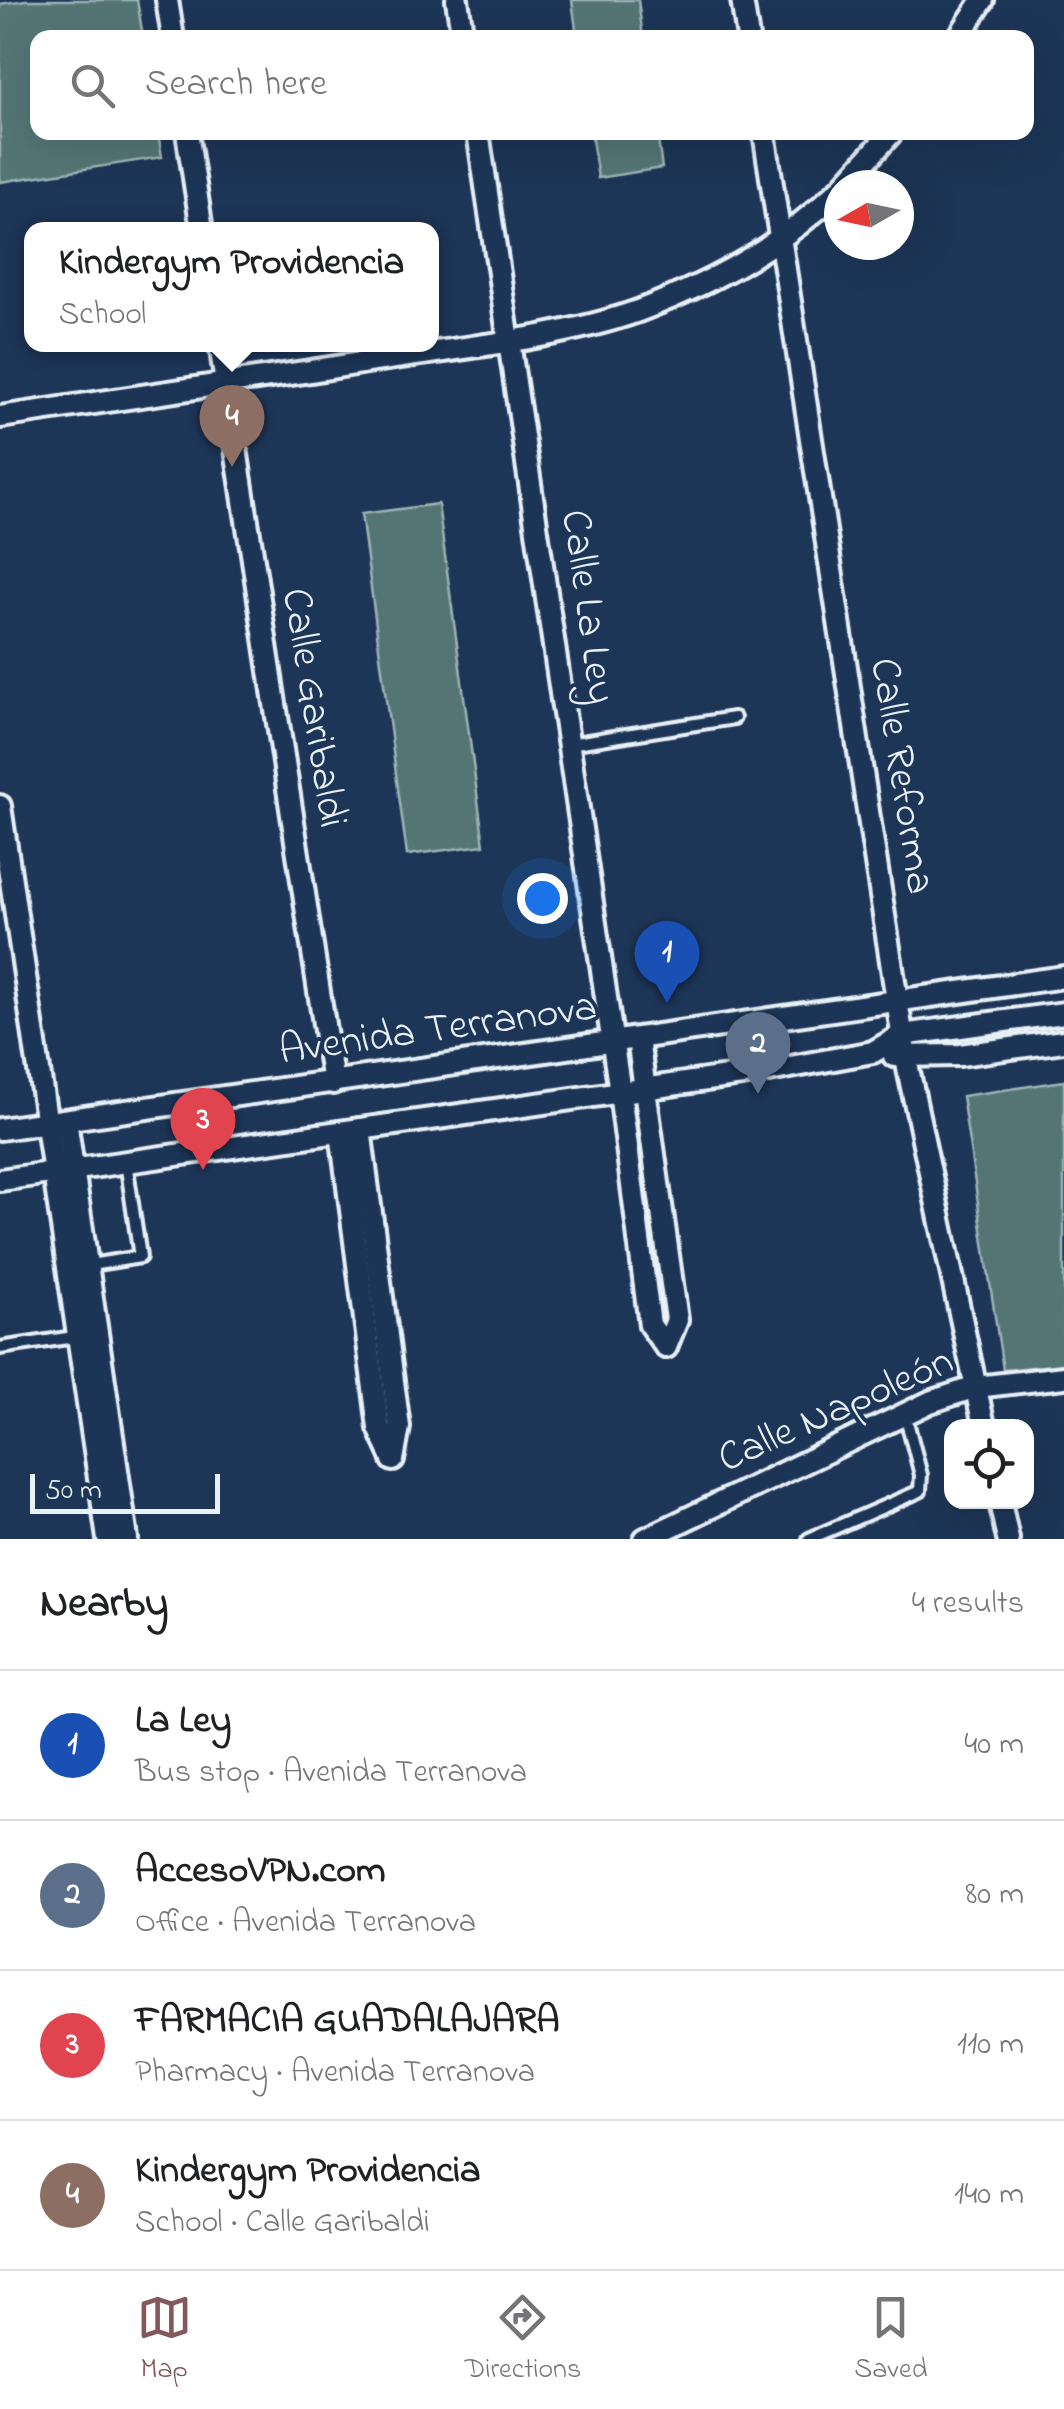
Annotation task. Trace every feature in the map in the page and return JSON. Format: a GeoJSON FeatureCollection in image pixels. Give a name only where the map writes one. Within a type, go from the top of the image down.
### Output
{"type":"FeatureCollection","features":[{"type":"Feature","properties":{"kind":"street"},"geometry":{"type":"LineString","coordinates":[[167,0],[171,30]]}},
{"type":"Feature","properties":{"kind":"street"},"geometry":{"type":"LineString","coordinates":[[457,0],[462,30]]}},
{"type":"Feature","properties":{"kind":"street"},"geometry":{"type":"LineString","coordinates":[[742,0],[747,30]]}},
{"type":"Feature","properties":{"kind":"street"},"geometry":{"type":"LineString","coordinates":[[963,30],[983,0]]}},
{"type":"Feature","properties":{"kind":"street"},"geometry":{"type":"LineString","coordinates":[[188,140],[201,222]]}},
{"type":"Feature","properties":{"kind":"street","name":"Calle La Ley"},"geometry":{"type":"LineString","coordinates":[[479,140],[613,1042],[650,1325],[666,1347],[677,1320],[664,1222]]}},
{"type":"Feature","properties":{"kind":"street","name":"Calle Reforma"},"geometry":{"type":"LineString","coordinates":[[765,140],[902,1035],[983,1419]]}},
{"type":"Feature","properties":{"kind":"street"},"geometry":{"type":"LineString","coordinates":[[858,170],[885,140]]}},
{"type":"Feature","properties":{"kind":"street"},"geometry":{"type":"LineString","coordinates":[[439,350],[573,328],[637,312],[711,280],[782,237],[824,202]]}},
{"type":"Feature","properties":{"kind":"street","name":"Calle Garibaldi"},"geometry":{"type":"LineString","coordinates":[[221,352],[333,1082]]}},
{"type":"Feature","properties":{"kind":"street"},"geometry":{"type":"LineString","coordinates":[[0,417],[428,352]]}},
{"type":"Feature","properties":{"kind":"street"},"geometry":{"type":"LineString","coordinates":[[0,806],[64,1171],[87,1335],[108,1539]]}},
{"type":"Feature","properties":{"kind":"street","name":"Avenida Terranova"},"geometry":{"type":"LineString","coordinates":[[0,1129],[897,1004],[1064,977]]}},
{"type":"Feature","properties":{"kind":"street","name":"Avenida Terranova"},"geometry":{"type":"LineString","coordinates":[[872,1052],[902,1035],[1064,1012]]}},
{"type":"Feature","properties":{"kind":"street"},"geometry":{"type":"LineString","coordinates":[[638,1039],[664,1222],[638,1226]]}},
{"type":"Feature","properties":{"kind":"street","name":"Avenida Terranova"},"geometry":{"type":"LineString","coordinates":[[0,1180],[872,1052],[906,1058],[960,1055],[1064,1041]]}},
{"type":"Feature","properties":{"kind":"street"},"geometry":{"type":"LineString","coordinates":[[350,1130],[398,1426],[393,1460],[379,1428],[360,1207]]}},
{"type":"Feature","properties":{"kind":"street"},"geometry":{"type":"LineString","coordinates":[[87,1335],[127,1539]]}},
{"type":"Feature","properties":{"kind":"street","name":"Calle Napoleón"},"geometry":{"type":"LineString","coordinates":[[644,1539],[905,1413],[976,1388],[1064,1377]]}},
{"type":"Feature","properties":{"kind":"street"},"geometry":{"type":"LineString","coordinates":[[1002,1509],[1008,1539]]}},
{"type":"Feature","properties":{"kind":"lane"},"geometry":{"type":"LineString","coordinates":[[569,744],[734,718]]}},
{"type":"Feature","properties":{"kind":"lane"},"geometry":{"type":"LineString","coordinates":[[77,1266],[140,1257],[126,1162]]}},
{"type":"Feature","properties":{"kind":"lane"},"geometry":{"type":"LineString","coordinates":[[0,1348],[87,1335]]}},
{"type":"Feature","properties":{"kind":"lane"},"geometry":{"type":"LineString","coordinates":[[810,1539],[920,1491],[921,1476],[905,1413]]}},
{"type":"Feature","properties":{"kind":"green space"},"geometry":{"type":"Polygon","coordinates":[[[26,0],[137,0],[142,30],[30,30],[30,140],[159,140],[162,157],[0,182],[0,4],[26,0]]]}},
{"type":"Feature","properties":{"kind":"green space"},"geometry":{"type":"Polygon","coordinates":[[[572,0],[638,0],[642,30],[576,30],[572,0]]]}},
{"type":"Feature","properties":{"kind":"green space"},"geometry":{"type":"Polygon","coordinates":[[[592,140],[658,140],[662,168],[598,178],[592,140]]]}},
{"type":"Feature","properties":{"kind":"green space"},"geometry":{"type":"Polygon","coordinates":[[[438,504],[484,845],[407,855],[361,514],[438,504]]]}},
{"type":"Feature","properties":{"kind":"green space"},"geometry":{"type":"Polygon","coordinates":[[[1064,1081],[1064,1364],[1003,1370],[962,1096],[1064,1081]]]}},
{"type":"Feature","properties":{"kind":"place","name":"Kindergym Providencia"},"geometry":{"type":"Point","coordinates":[232,467]}},
{"type":"Feature","properties":{"kind":"place","name":"La Ley"},"geometry":{"type":"Point","coordinates":[667,1003]}},
{"type":"Feature","properties":{"kind":"place","name":"AccesoVPN.com"},"geometry":{"type":"Point","coordinates":[758,1094]}},
{"type":"Feature","properties":{"kind":"place","name":"FARMACIA GUADALAJARA"},"geometry":{"type":"Point","coordinates":[203,1170]}}]}
